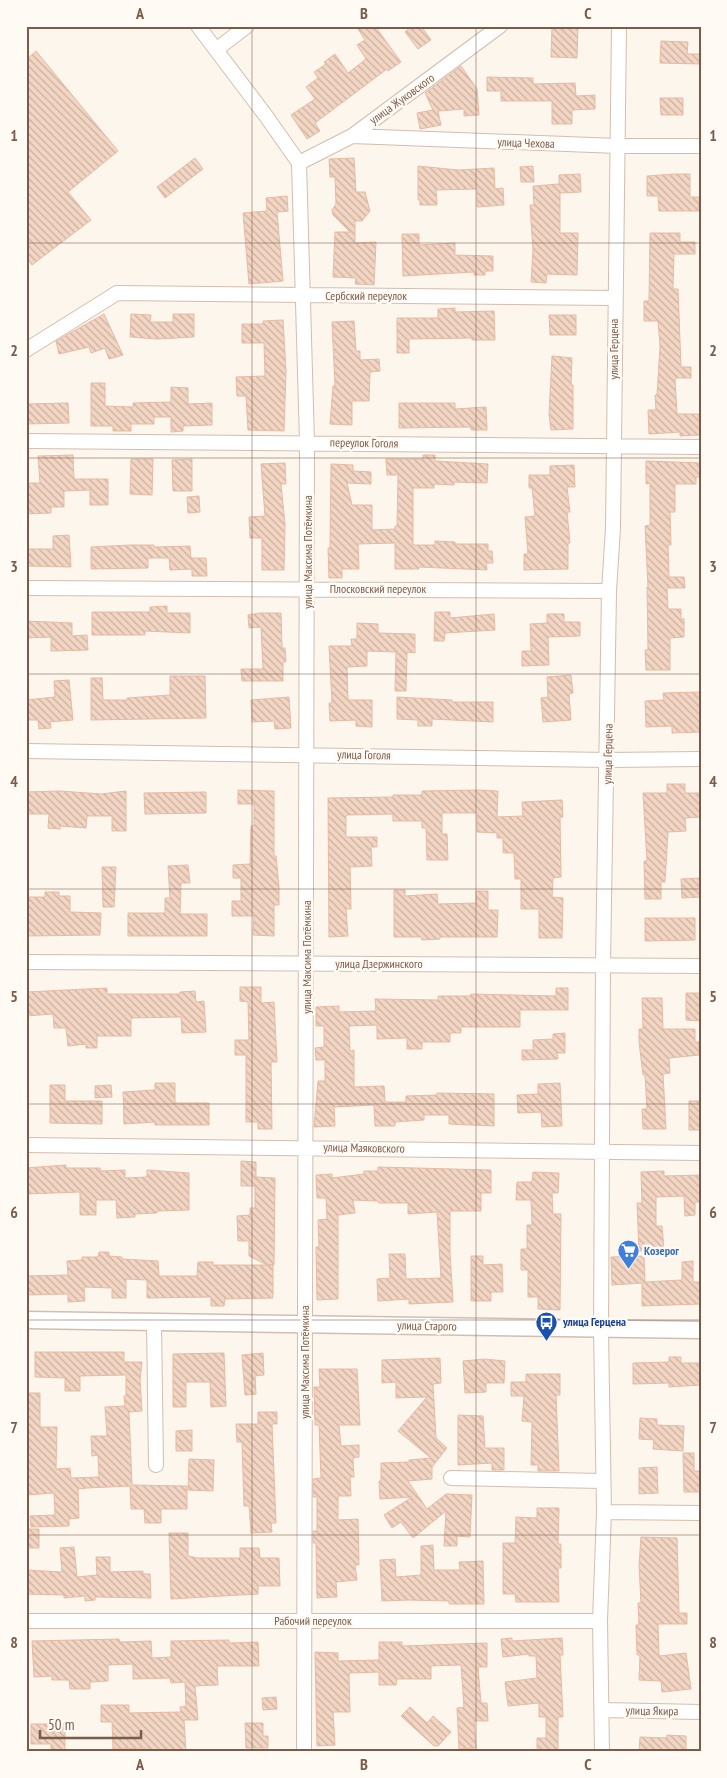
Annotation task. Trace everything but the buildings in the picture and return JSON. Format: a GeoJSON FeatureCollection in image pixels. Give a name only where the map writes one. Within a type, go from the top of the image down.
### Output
{"type":"FeatureCollection","features":[{"type":"Feature","properties":{"kind":"street"},"geometry":{"type":"LineString","coordinates":[[198,26],[299,163]]}},
{"type":"Feature","properties":{"kind":"street"},"geometry":{"type":"LineString","coordinates":[[216,49],[247,26]]}},
{"type":"Feature","properties":{"kind":"street","name":"улица Жуковского"},"geometry":{"type":"LineString","coordinates":[[299,163],[352,136],[500,26]]}},
{"type":"Feature","properties":{"kind":"street","name":"улица Герцена"},"geometry":{"type":"LineString","coordinates":[[602,1752],[603,1710],[600,1621],[604,1512],[601,1330],[603,965],[608,760],[609,590],[613,528],[614,298],[619,26]]}},
{"type":"Feature","properties":{"kind":"street","name":"улица Чехова"},"geometry":{"type":"LineString","coordinates":[[352,136],[618,146],[701,146]]}},
{"type":"Feature","properties":{"kind":"street","name":"улица Максима Потёмкина"},"geometry":{"type":"LineString","coordinates":[[299,163],[307,442],[308,588],[304,1752]]}},
{"type":"Feature","properties":{"kind":"street","name":"Сербский переулок"},"geometry":{"type":"LineString","coordinates":[[26,350],[117,293],[614,298]]}},
{"type":"Feature","properties":{"kind":"street","name":"переулок Гоголя"},"geometry":{"type":"LineString","coordinates":[[26,441],[701,447]]}},
{"type":"Feature","properties":{"kind":"street","name":"Плосковский переулок"},"geometry":{"type":"LineString","coordinates":[[26,588],[609,590]]}},
{"type":"Feature","properties":{"kind":"street","name":"улица Гоголя"},"geometry":{"type":"LineString","coordinates":[[26,751],[701,760]]}},
{"type":"Feature","properties":{"kind":"street","name":"улица Дзержинского"},"geometry":{"type":"LineString","coordinates":[[26,962],[701,966]]}},
{"type":"Feature","properties":{"kind":"street","name":"улица Маяковского"},"geometry":{"type":"LineString","coordinates":[[26,1145],[701,1153]]}},
{"type":"Feature","properties":{"kind":"street","name":"улица Старого"},"geometry":{"type":"LineString","coordinates":[[26,1320],[701,1330]]}},
{"type":"Feature","properties":{"kind":"street"},"geometry":{"type":"LineString","coordinates":[[154,1322],[156,1464]]}},
{"type":"Feature","properties":{"kind":"street"},"geometry":{"type":"LineString","coordinates":[[451,1478],[602,1481]]}},
{"type":"Feature","properties":{"kind":"street"},"geometry":{"type":"LineString","coordinates":[[604,1512],[701,1513]]}},
{"type":"Feature","properties":{"kind":"street","name":"Рабочий переулок"},"geometry":{"type":"LineString","coordinates":[[26,1621],[600,1621]]}},
{"type":"Feature","properties":{"kind":"street","name":"улица Якира"},"geometry":{"type":"LineString","coordinates":[[603,1710],[701,1712]]}},
{"type":"Feature","properties":{"kind":"place","name":"Козерог"},"geometry":{"type":"Point","coordinates":[628,1270]}},
{"type":"Feature","properties":{"kind":"place","name":"улица Герцена"},"geometry":{"type":"Point","coordinates":[547,1341]}}]}
